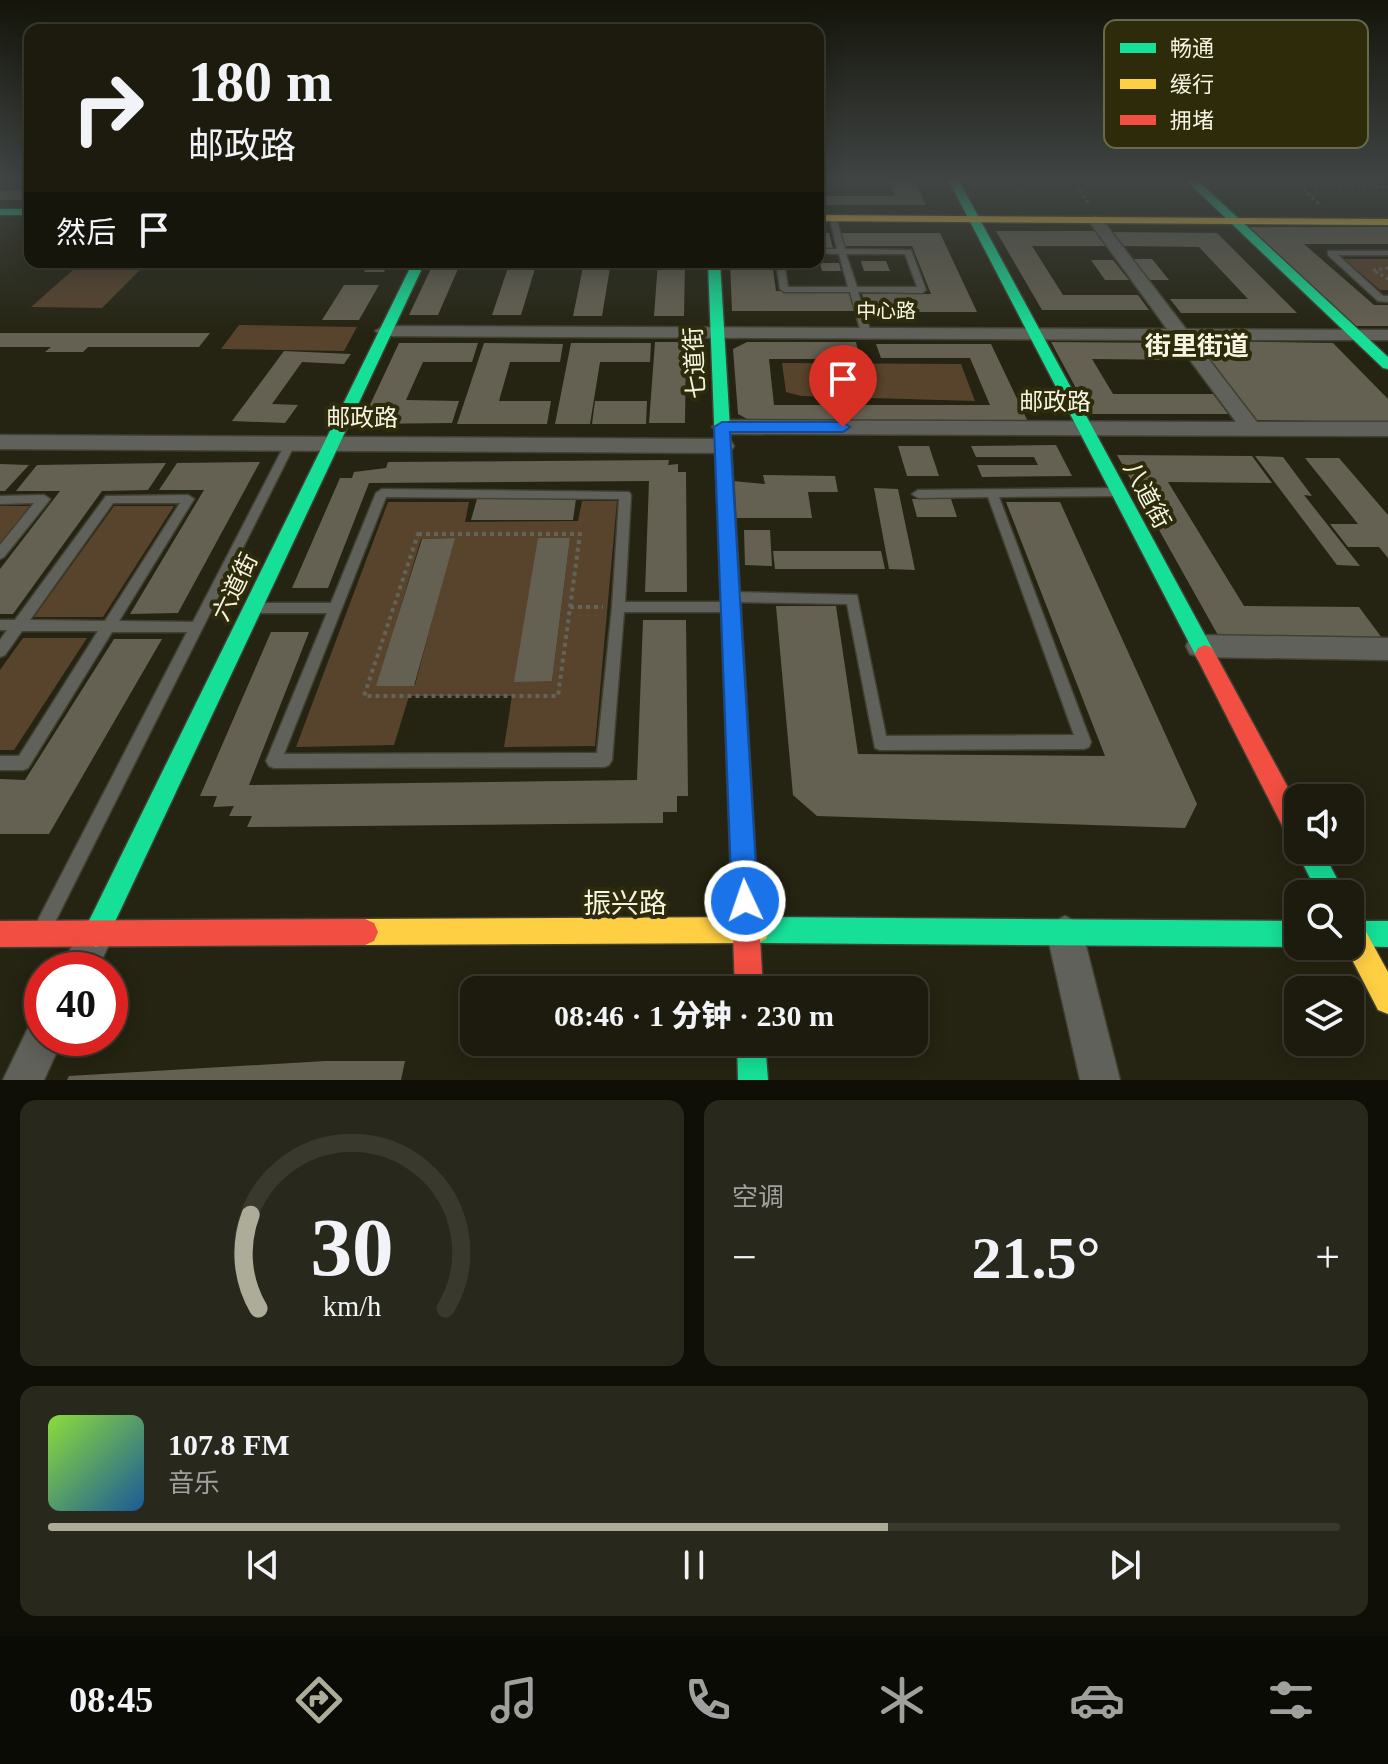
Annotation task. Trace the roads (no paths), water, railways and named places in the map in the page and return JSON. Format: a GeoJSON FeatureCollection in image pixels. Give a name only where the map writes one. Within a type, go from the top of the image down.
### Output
{"type":"FeatureCollection","features":[{"type":"Feature","properties":{"kind":"street","name":"八道街"},"geometry":{"type":"LineString","coordinates":[[980,231],[1284,804]]}},
{"type":"Feature","properties":{"kind":"street"},"geometry":{"type":"LineString","coordinates":[[1107,231],[1251,428]]}},
{"type":"Feature","properties":{"kind":"street"},"geometry":{"type":"LineString","coordinates":[[1245,231],[1388,365]]}},
{"type":"Feature","properties":{"kind":"street","name":"六道街"},"geometry":{"type":"LineString","coordinates":[[96,934],[416,268]]}},
{"type":"Feature","properties":{"kind":"street","name":"七道街"},"geometry":{"type":"LineString","coordinates":[[714,268],[748,976]]}},
{"type":"Feature","properties":{"kind":"street","name":"中心路"},"geometry":{"type":"LineString","coordinates":[[384,331],[1388,335]]}},
{"type":"Feature","properties":{"kind":"street","name":"邮政路"},"geometry":{"type":"LineString","coordinates":[[0,442],[330,444],[1084,428],[1388,429]]}},
{"type":"Feature","properties":{"kind":"street"},"geometry":{"type":"LineString","coordinates":[[1200,646],[1388,649]]}},
{"type":"Feature","properties":{"kind":"street","name":"振兴路"},"geometry":{"type":"LineString","coordinates":[[0,934],[746,930],[1284,934]]}},
{"type":"Feature","properties":{"kind":"street"},"geometry":{"type":"LineString","coordinates":[[1364,933],[1388,934]]}},
{"type":"Feature","properties":{"kind":"street"},"geometry":{"type":"LineString","coordinates":[[87,952],[96,934]]}},
{"type":"Feature","properties":{"kind":"street"},"geometry":{"type":"LineString","coordinates":[[1065,934],[1100,1080]]}},
{"type":"Feature","properties":{"kind":"street"},"geometry":{"type":"LineString","coordinates":[[1364,956],[1388,1000]]}},
{"type":"Feature","properties":{"kind":"street"},"geometry":{"type":"LineString","coordinates":[[23,1080],[35,1056]]}},
{"type":"Feature","properties":{"kind":"street"},"geometry":{"type":"LineString","coordinates":[[752,1056],[753,1080]]}},
{"type":"Feature","properties":{"kind":"lane"},"geometry":{"type":"LineString","coordinates":[[832,231],[842,251],[866,333]]}},
{"type":"Feature","properties":{"kind":"lane"},"geometry":{"type":"LineString","coordinates":[[781,268],[784,289],[922,290],[908,252],[824,251]]}},
{"type":"Feature","properties":{"kind":"lane"},"geometry":{"type":"LineString","coordinates":[[1388,253],[1331,253],[1381,299],[1388,299]]}},
{"type":"Feature","properties":{"kind":"lane"},"geometry":{"type":"LineString","coordinates":[[40,934],[290,444]]}},
{"type":"Feature","properties":{"kind":"lane"},"geometry":{"type":"LineString","coordinates":[[918,494],[1118,492]]}},
{"type":"Feature","properties":{"kind":"lane"},"geometry":{"type":"LineString","coordinates":[[382,493],[625,495],[618,607],[604,760],[274,761],[382,493]]}},
{"type":"Feature","properties":{"kind":"lane"},"geometry":{"type":"LineString","coordinates":[[618,607],[852,599],[880,743],[1084,742],[992,493]]}},
{"type":"Feature","properties":{"kind":"lane"},"geometry":{"type":"LineString","coordinates":[[0,500],[44,499],[0,554]]}},
{"type":"Feature","properties":{"kind":"lane"},"geometry":{"type":"LineString","coordinates":[[0,651],[110,499],[188,499],[23,763],[0,763]]}},
{"type":"Feature","properties":{"kind":"lane"},"geometry":{"type":"LineString","coordinates":[[252,608],[335,608]]}},
{"type":"Feature","properties":{"kind":"lane"},"geometry":{"type":"LineString","coordinates":[[0,625],[198,627]]}},
{"type":"Feature","properties":{"kind":"district","name":"街里街道"},"geometry":{"type":"Point","coordinates":[1197,346]}}]}
